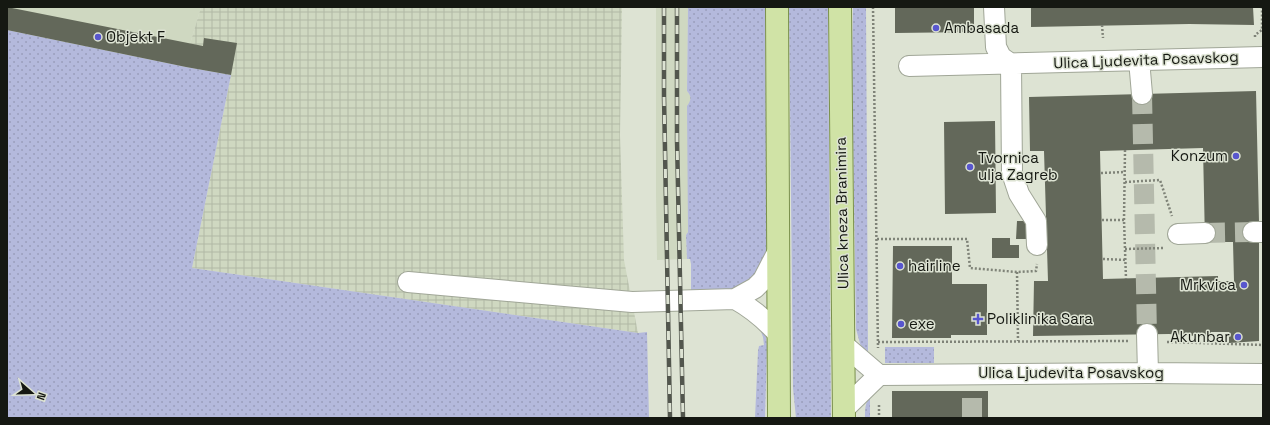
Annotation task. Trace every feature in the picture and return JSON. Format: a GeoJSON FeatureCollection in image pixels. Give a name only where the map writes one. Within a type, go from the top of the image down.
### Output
{"type":"FeatureCollection","features":[{"type":"Feature","properties":{"kind":"main road"},"geometry":{"type":"LineString","coordinates":[[777,7],[779,418]]}},
{"type":"Feature","properties":{"kind":"main road","name":"Ulica kneza Branimira"},"geometry":{"type":"LineString","coordinates":[[840,7],[844,413]]}},
{"type":"Feature","properties":{"kind":"street"},"geometry":{"type":"LineString","coordinates":[[994,7],[996,47],[1001,57],[1011,64],[1012,173],[1019,194],[1036,220],[1037,245]]}},
{"type":"Feature","properties":{"kind":"street","name":"Ulica Ljudevita Posavskog"},"geometry":{"type":"LineString","coordinates":[[909,66],[1139,60],[1259,48]]}},
{"type":"Feature","properties":{"kind":"street"},"geometry":{"type":"LineString","coordinates":[[1139,60],[1142,94]]}},
{"type":"Feature","properties":{"kind":"street"},"geometry":{"type":"LineString","coordinates":[[1178,234],[1205,233]]}},
{"type":"Feature","properties":{"kind":"street"},"geometry":{"type":"LineString","coordinates":[[408,282],[632,302],[735,299],[756,288],[763,280],[778,251]]}},
{"type":"Feature","properties":{"kind":"street"},"geometry":{"type":"LineString","coordinates":[[735,299],[754,310],[779,335]]}},
{"type":"Feature","properties":{"kind":"street"},"geometry":{"type":"LineString","coordinates":[[1147,338],[1148,372]]}},
{"type":"Feature","properties":{"kind":"street"},"geometry":{"type":"LineString","coordinates":[[844,345],[879,374],[844,413]]}},
{"type":"Feature","properties":{"kind":"street","name":"Ulica Ljudevita Posavskog"},"geometry":{"type":"LineString","coordinates":[[879,374],[971,382],[1148,372],[1263,374]]}},
{"type":"Feature","properties":{"kind":"path"},"geometry":{"type":"LineString","coordinates":[[873,7],[878,342],[1147,338],[1263,345]]}},
{"type":"Feature","properties":{"kind":"path"},"geometry":{"type":"LineString","coordinates":[[1259,48],[1255,35],[1263,30],[1262,7]]}},
{"type":"Feature","properties":{"kind":"path"},"geometry":{"type":"LineString","coordinates":[[1102,25],[1103,38]]}},
{"type":"Feature","properties":{"kind":"path"},"geometry":{"type":"LineString","coordinates":[[1125,150],[1124,220],[1126,279]]}},
{"type":"Feature","properties":{"kind":"path"},"geometry":{"type":"LineString","coordinates":[[1101,173],[1125,172]]}},
{"type":"Feature","properties":{"kind":"path"},"geometry":{"type":"LineString","coordinates":[[1125,182],[1160,180],[1178,234],[1178,248],[1125,249]]}},
{"type":"Feature","properties":{"kind":"path"},"geometry":{"type":"LineString","coordinates":[[1102,220],[1124,220]]}},
{"type":"Feature","properties":{"kind":"path"},"geometry":{"type":"LineString","coordinates":[[876,239],[967,240],[970,268],[1017,272],[1018,341]]}},
{"type":"Feature","properties":{"kind":"path"},"geometry":{"type":"LineString","coordinates":[[1103,259],[1126,260]]}},
{"type":"Feature","properties":{"kind":"shaded area"},"geometry":{"type":"Polygon","coordinates":[[[7,7],[201,7],[190,44],[186,67],[7,30],[7,7]]]}},
{"type":"Feature","properties":{"kind":"shaded area"},"geometry":{"type":"Polygon","coordinates":[[[201,7],[622,7],[620,135],[624,260],[638,333],[192,268],[231,75],[186,67],[190,44],[201,7]]]}},
{"type":"Feature","properties":{"kind":"shaded area"},"geometry":{"type":"Polygon","coordinates":[[[656,7],[688,7],[687,91],[691,96],[688,232],[686,235],[687,259],[657,260],[656,7]]]}},
{"type":"Feature","properties":{"kind":"shaded area"},"geometry":{"type":"Polygon","coordinates":[[[688,7],[765,7],[766,257],[758,276],[737,289],[691,290],[691,264],[690,259],[687,259],[686,235],[688,232],[687,106],[690,98],[687,91],[688,7]]]}},
{"type":"Feature","properties":{"kind":"shaded area"},"geometry":{"type":"Polygon","coordinates":[[[789,7],[828,7],[831,418],[796,418],[793,388],[789,7]]]}},
{"type":"Feature","properties":{"kind":"shaded area"},"geometry":{"type":"Polygon","coordinates":[[[853,7],[866,7],[868,352],[861,347],[856,329],[852,68],[853,7]]]}},
{"type":"Feature","properties":{"kind":"shaded area"},"geometry":{"type":"Polygon","coordinates":[[[7,30],[231,75],[192,268],[638,333],[647,332],[649,418],[7,418],[7,30]]]}},
{"type":"Feature","properties":{"kind":"shaded area"},"geometry":{"type":"Polygon","coordinates":[[[762,327],[766,336],[767,346],[765,418],[755,418],[758,351],[759,346],[764,345],[760,329],[762,327]]]}},
{"type":"Feature","properties":{"kind":"shaded area"},"geometry":{"type":"Polygon","coordinates":[[[885,347],[934,347],[934,363],[885,363],[885,347]]]}},
{"type":"Feature","properties":{"kind":"shaded area"},"geometry":{"type":"Polygon","coordinates":[[[870,396],[870,418],[865,418],[867,401],[870,396]]]}},
{"type":"Feature","properties":{"kind":"building","name":"Objekt F"},"geometry":{"type":"Polygon","coordinates":[[[7,7],[203,46],[204,38],[237,43],[231,75],[7,30],[7,7]]]}},
{"type":"Feature","properties":{"kind":"building"},"geometry":{"type":"Polygon","coordinates":[[[895,7],[974,7],[974,32],[895,33],[895,7]]]}},
{"type":"Feature","properties":{"kind":"building"},"geometry":{"type":"Polygon","coordinates":[[[1031,7],[1253,7],[1254,25],[1189,24],[1031,27],[1031,7]]]}},
{"type":"Feature","properties":{"kind":"building"},"geometry":{"type":"Polygon","coordinates":[[[1256,91],[1259,222],[1253,223],[1259,241],[1259,341],[1229,343],[1229,332],[1211,332],[1211,337],[1169,334],[1033,336],[1034,281],[1048,281],[1044,151],[1030,151],[1029,97],[1256,91]],[[1203,148],[1100,151],[1103,279],[1218,276],[1218,281],[1234,281],[1233,242],[1205,242],[1203,148]]]}},
{"type":"Feature","properties":{"kind":"building","name":"Tvornica ulja Zagreb"},"geometry":{"type":"Polygon","coordinates":[[[995,121],[996,213],[945,214],[944,122],[995,121]]]}},
{"type":"Feature","properties":{"kind":"building"},"geometry":{"type":"Polygon","coordinates":[[[1017,221],[1031,221],[1030,239],[1016,239],[1017,221]]]}},
{"type":"Feature","properties":{"kind":"building"},"geometry":{"type":"Polygon","coordinates":[[[992,238],[1010,238],[1010,245],[1019,245],[1019,258],[992,258],[992,238]]]}},
{"type":"Feature","properties":{"kind":"building"},"geometry":{"type":"Polygon","coordinates":[[[893,246],[952,246],[952,284],[987,284],[987,335],[951,335],[951,338],[892,338],[893,246]]]}},
{"type":"Feature","properties":{"kind":"building"},"geometry":{"type":"Polygon","coordinates":[[[892,391],[988,391],[988,418],[892,418],[892,391]]]}},
{"type":"Feature","properties":{"kind":"tunnel"},"geometry":{"type":"LineString","coordinates":[[1142,94],[1147,334]]}},
{"type":"Feature","properties":{"kind":"tunnel"},"geometry":{"type":"LineString","coordinates":[[1205,233],[1253,232]]}},
{"type":"Feature","properties":{"kind":"tunnel"},"geometry":{"type":"LineString","coordinates":[[972,391],[972,418]]}},
{"type":"Feature","properties":{"kind":"railway"},"geometry":{"type":"LineString","coordinates":[[664,7],[664,96],[670,418]]}},
{"type":"Feature","properties":{"kind":"railway"},"geometry":{"type":"LineString","coordinates":[[677,7],[677,140],[683,418]]}},
{"type":"Feature","properties":{"kind":"place","name":"Ambasada"},"geometry":{"type":"Point","coordinates":[936,28]}},
{"type":"Feature","properties":{"kind":"place","name":"Objekt F"},"geometry":{"type":"Point","coordinates":[98,37]}},
{"type":"Feature","properties":{"kind":"place","name":"Konzum"},"geometry":{"type":"Point","coordinates":[1236,156]}},
{"type":"Feature","properties":{"kind":"place","name":"Tvornica ulja Zagreb"},"geometry":{"type":"Point","coordinates":[970,167]}},
{"type":"Feature","properties":{"kind":"place","name":"hairline"},"geometry":{"type":"Point","coordinates":[900,266]}},
{"type":"Feature","properties":{"kind":"place","name":"Mrkvica"},"geometry":{"type":"Point","coordinates":[1244,285]}},
{"type":"Feature","properties":{"kind":"place","name":"Poliklinika Sara"},"geometry":{"type":"Point","coordinates":[978,319]}},
{"type":"Feature","properties":{"kind":"place","name":"exe"},"geometry":{"type":"Point","coordinates":[901,324]}},
{"type":"Feature","properties":{"kind":"place","name":"Akunbar"},"geometry":{"type":"Point","coordinates":[1238,337]}}]}
